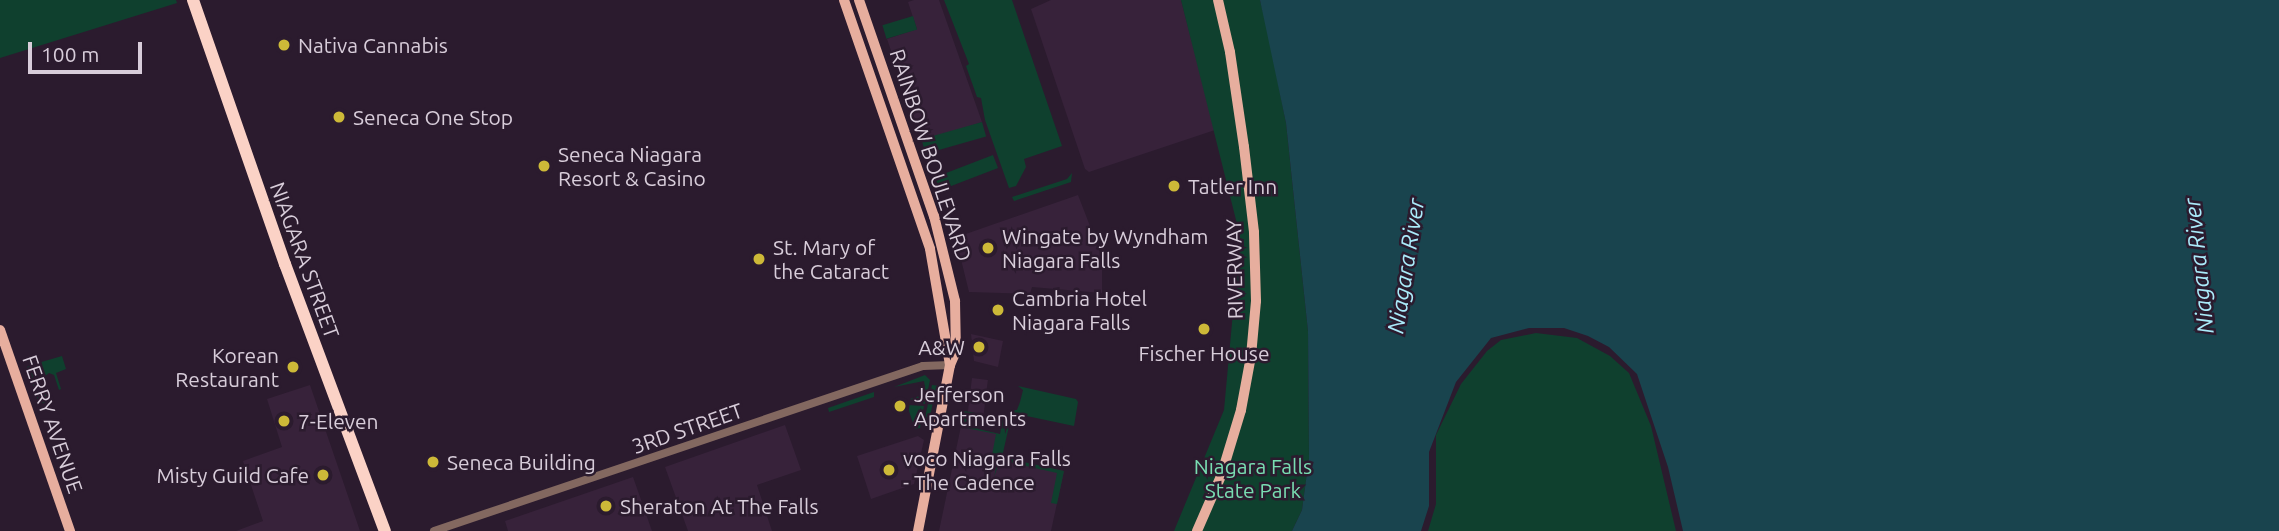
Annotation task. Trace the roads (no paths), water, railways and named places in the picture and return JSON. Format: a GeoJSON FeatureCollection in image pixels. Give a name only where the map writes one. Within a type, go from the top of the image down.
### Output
{"type":"FeatureCollection","features":[{"type":"Feature","properties":{"kind":"highway","name":"NIAGARA STREET"},"geometry":{"type":"LineString","coordinates":[[192,0],[285,264],[385,531]]}},
{"type":"Feature","properties":{"kind":"main road","name":"RAINBOW BOULEVARD"},"geometry":{"type":"LineString","coordinates":[[844,0],[930,249],[950,365]]}},
{"type":"Feature","properties":{"kind":"main road","name":"RAINBOW BOULEVARD"},"geometry":{"type":"LineString","coordinates":[[859,0],[947,260],[957,328],[956,351],[950,365],[918,531]]}},
{"type":"Feature","properties":{"kind":"main road","name":"RIVERWAY"},"geometry":{"type":"LineString","coordinates":[[1197,531],[1221,476],[1240,416],[1251,356],[1256,301],[1254,232],[1244,147],[1230,52],[1218,0]]}},
{"type":"Feature","properties":{"kind":"main road","name":"FERRY AVENUE"},"geometry":{"type":"LineString","coordinates":[[0,330],[69,531]]}},
{"type":"Feature","properties":{"kind":"street","name":"3RD STREET"},"geometry":{"type":"LineString","coordinates":[[434,531],[923,366],[950,365]]}},
{"type":"Feature","properties":{"kind":"water","name":"Niagara River"},"geometry":{"type":"Polygon","coordinates":[[[1260,0],[2279,0],[2279,531],[1683,531],[1668,467],[1637,374],[1609,347],[1588,336],[1564,328],[1529,328],[1491,338],[1456,382],[1429,452],[1429,506],[1421,531],[1292,531],[1302,510],[1309,458],[1308,331],[1286,123],[1260,0]]]}},
{"type":"Feature","properties":{"kind":"place","name":"Nativa Cannabis"},"geometry":{"type":"Point","coordinates":[284,45]}},
{"type":"Feature","properties":{"kind":"place","name":"Seneca One Stop"},"geometry":{"type":"Point","coordinates":[339,117]}},
{"type":"Feature","properties":{"kind":"place","name":"Seneca Niagara Resort & Casino"},"geometry":{"type":"Point","coordinates":[544,166]}},
{"type":"Feature","properties":{"kind":"place","name":"Tatler Inn"},"geometry":{"type":"Point","coordinates":[1174,186]}},
{"type":"Feature","properties":{"kind":"place","name":"Wingate by Wyndham Niagara Falls"},"geometry":{"type":"Point","coordinates":[988,248]}},
{"type":"Feature","properties":{"kind":"place","name":"St. Mary of the Cataract"},"geometry":{"type":"Point","coordinates":[759,259]}},
{"type":"Feature","properties":{"kind":"place","name":"Cambria Hotel Niagara Falls"},"geometry":{"type":"Point","coordinates":[998,310]}},
{"type":"Feature","properties":{"kind":"place","name":"Fischer House"},"geometry":{"type":"Point","coordinates":[1204,329]}},
{"type":"Feature","properties":{"kind":"place","name":"A&W"},"geometry":{"type":"Point","coordinates":[979,347]}},
{"type":"Feature","properties":{"kind":"place","name":"Korean Restaurant"},"geometry":{"type":"Point","coordinates":[293,367]}},
{"type":"Feature","properties":{"kind":"place","name":"Jefferson Apartments"},"geometry":{"type":"Point","coordinates":[900,406]}},
{"type":"Feature","properties":{"kind":"place","name":"7-Eleven"},"geometry":{"type":"Point","coordinates":[284,421]}},
{"type":"Feature","properties":{"kind":"place","name":"Seneca Building"},"geometry":{"type":"Point","coordinates":[433,462]}},
{"type":"Feature","properties":{"kind":"place","name":"voco Niagara Falls - The Cadence"},"geometry":{"type":"Point","coordinates":[889,470]}},
{"type":"Feature","properties":{"kind":"place","name":"Misty Guild Cafe"},"geometry":{"type":"Point","coordinates":[323,475]}},
{"type":"Feature","properties":{"kind":"place","name":"Sheraton At The Falls"},"geometry":{"type":"Point","coordinates":[606,506]}},
{"type":"Feature","properties":{"kind":"park label","name":"Niagara Falls State Park"},"geometry":{"type":"Point","coordinates":[1253,478]}}]}
